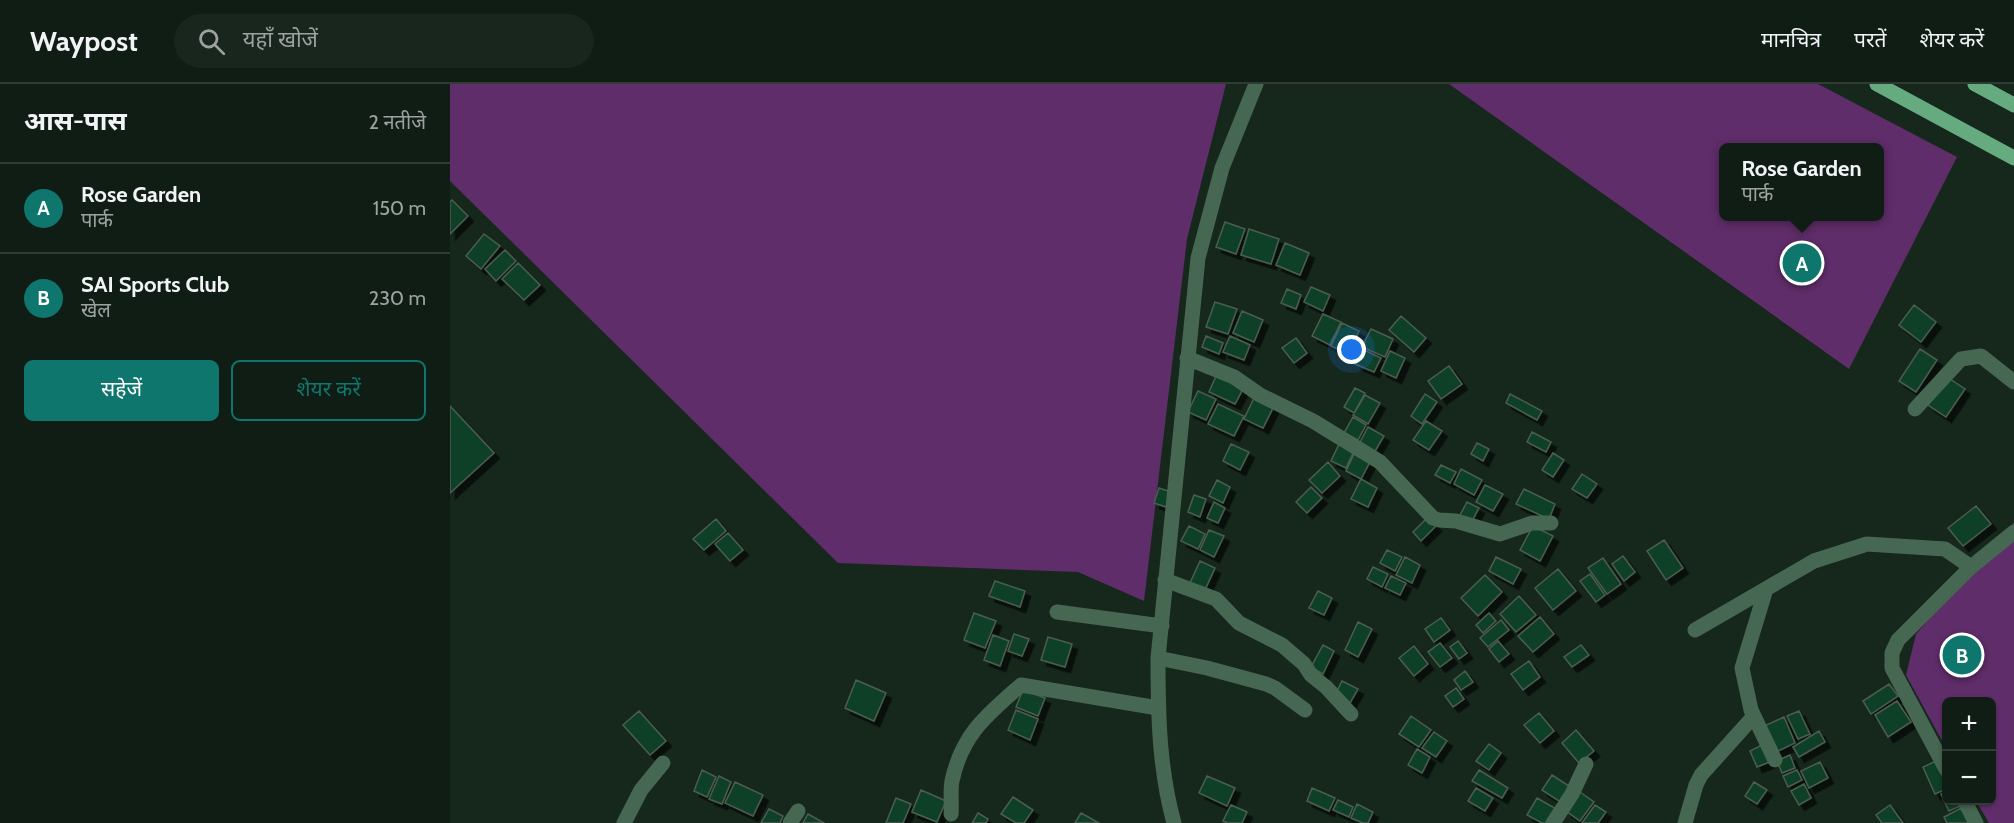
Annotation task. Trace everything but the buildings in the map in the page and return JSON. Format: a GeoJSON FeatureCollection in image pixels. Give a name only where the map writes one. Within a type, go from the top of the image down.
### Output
{"type":"FeatureCollection","features":[{"type":"Feature","properties":{"kind":"main road"},"geometry":{"type":"LineString","coordinates":[[1877,84],[2014,158]]}},
{"type":"Feature","properties":{"kind":"main road"},"geometry":{"type":"LineString","coordinates":[[1975,84],[2014,105]]}},
{"type":"Feature","properties":{"kind":"street"},"geometry":{"type":"LineString","coordinates":[[1174,823],[1163,780],[1158,708],[1158,658],[1198,258],[1222,168],[1256,84]]}},
{"type":"Feature","properties":{"kind":"street"},"geometry":{"type":"LineString","coordinates":[[1915,409],[1961,359],[1981,356],[2014,382]]}},
{"type":"Feature","properties":{"kind":"street"},"geometry":{"type":"LineString","coordinates":[[1187,358],[1234,377],[1380,462],[1433,518],[1456,521],[1500,534],[1532,523],[1551,523]]}},
{"type":"Feature","properties":{"kind":"street"},"geometry":{"type":"LineString","coordinates":[[1942,760],[1892,668],[1892,653],[1898,640],[1971,567],[2014,532]]}},
{"type":"Feature","properties":{"kind":"street"},"geometry":{"type":"LineString","coordinates":[[1695,630],[1814,561],[1867,544],[1946,549],[1971,567]]}},
{"type":"Feature","properties":{"kind":"street"},"geometry":{"type":"LineString","coordinates":[[1165,580],[1216,599],[1239,623],[1282,645],[1304,664],[1311,675],[1326,687],[1351,714]]}},
{"type":"Feature","properties":{"kind":"street"},"geometry":{"type":"LineString","coordinates":[[1766,589],[1742,668],[1754,716],[1775,760]]}},
{"type":"Feature","properties":{"kind":"street"},"geometry":{"type":"LineString","coordinates":[[1057,612],[1162,626]]}},
{"type":"Feature","properties":{"kind":"street"},"geometry":{"type":"LineString","coordinates":[[1158,658],[1266,684],[1305,710]]}},
{"type":"Feature","properties":{"kind":"street"},"geometry":{"type":"LineString","coordinates":[[951,814],[952,782],[964,743],[982,720],[1021,685],[1158,708]]}},
{"type":"Feature","properties":{"kind":"street"},"geometry":{"type":"LineString","coordinates":[[1685,823],[1701,775],[1754,716]]}},
{"type":"Feature","properties":{"kind":"street"},"geometry":{"type":"LineString","coordinates":[[624,823],[641,790],[663,763]]}},
{"type":"Feature","properties":{"kind":"street"},"geometry":{"type":"LineString","coordinates":[[1553,823],[1572,794],[1586,764]]}},
{"type":"Feature","properties":{"kind":"street"},"geometry":{"type":"LineString","coordinates":[[1966,805],[1976,823]]}},
{"type":"Feature","properties":{"kind":"shaded area"},"geometry":{"type":"Polygon","coordinates":[[[450,84],[1226,84],[1187,239],[1144,601],[1078,572],[838,563],[450,181],[450,84]]]}},
{"type":"Feature","properties":{"kind":"shaded area"},"geometry":{"type":"Polygon","coordinates":[[[1449,84],[1818,84],[1957,157],[1849,369],[1449,84]]]}},
{"type":"Feature","properties":{"kind":"shaded area"},"geometry":{"type":"Polygon","coordinates":[[[2014,522],[2014,823],[1989,823],[1978,805],[1996,805],[1996,697],[1942,697],[1942,741],[1906,675],[1916,634],[2014,522]]]}},
{"type":"Feature","properties":{"kind":"place","name":"Rose Garden"},"geometry":{"type":"Point","coordinates":[1802,263]}},
{"type":"Feature","properties":{"kind":"place","name":"SAI Sports Club"},"geometry":{"type":"Point","coordinates":[1962,655]}}]}
